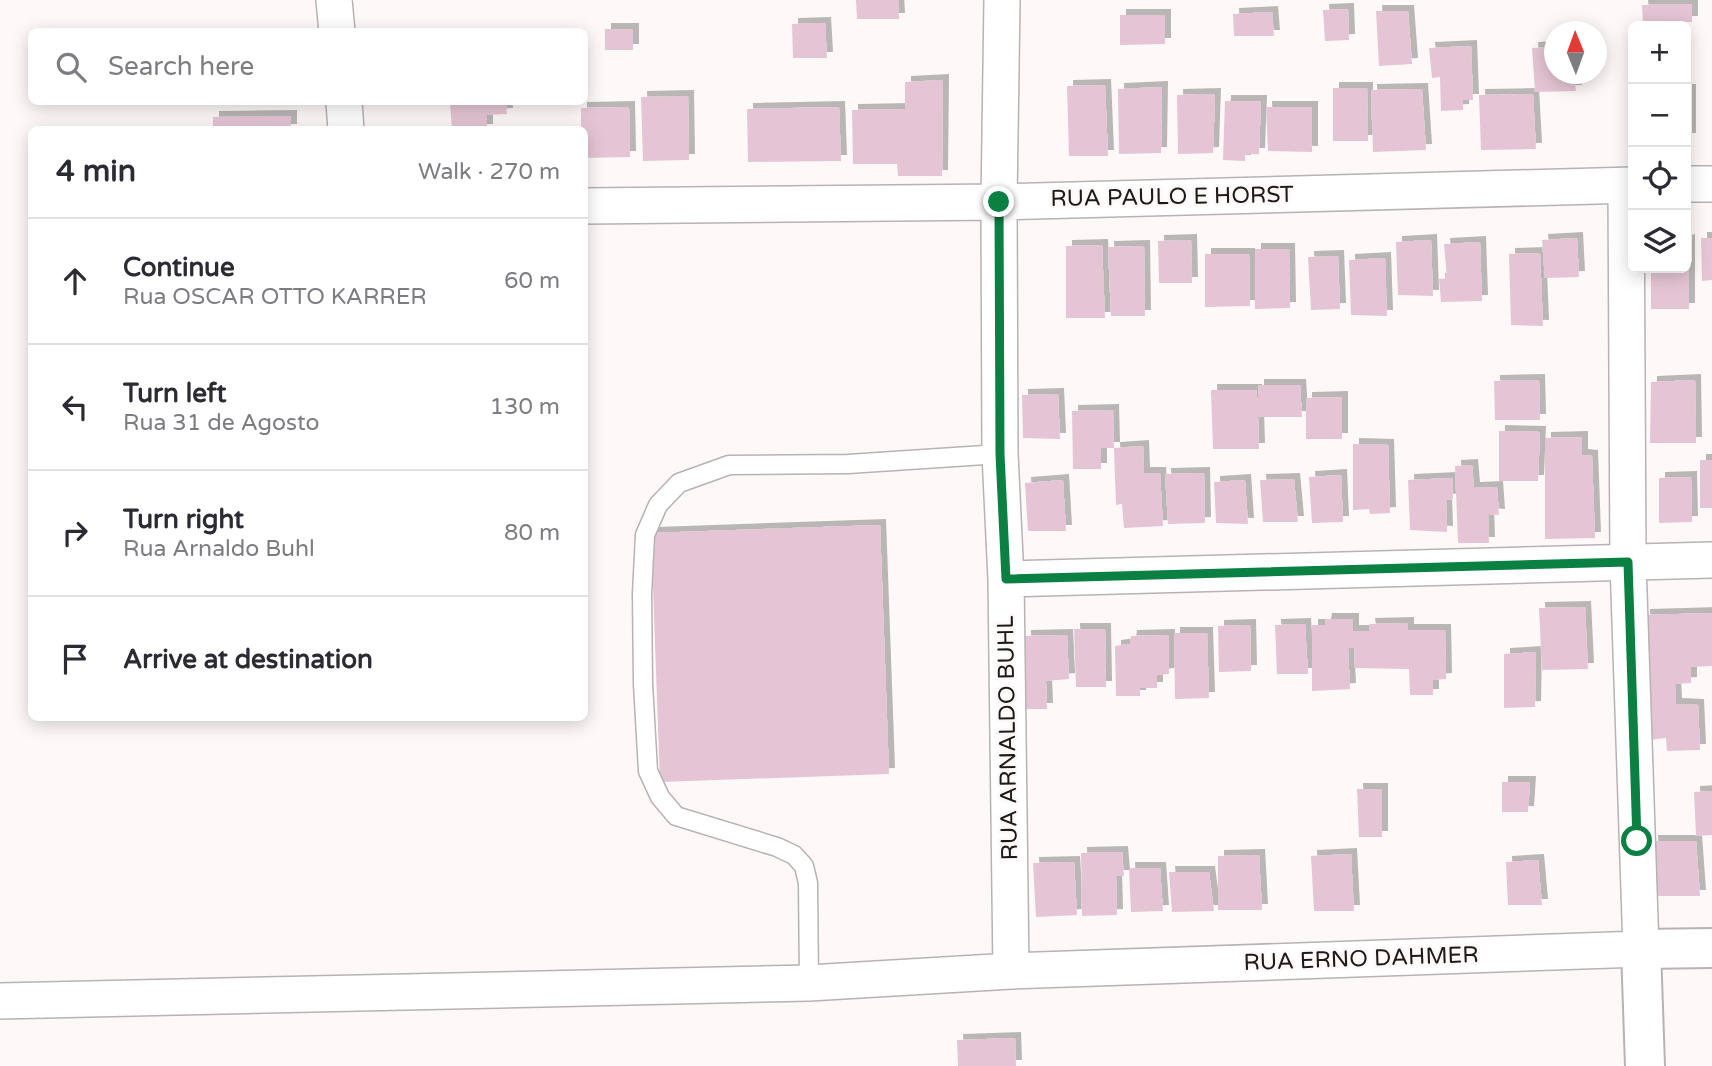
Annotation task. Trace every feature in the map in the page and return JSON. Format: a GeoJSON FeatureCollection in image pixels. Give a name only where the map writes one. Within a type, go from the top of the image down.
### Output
{"type":"FeatureCollection","features":[{"type":"Feature","properties":{"kind":"street"},"geometry":{"type":"LineString","coordinates":[[334,0],[337,28]]}},
{"type":"Feature","properties":{"kind":"street","name":"RUA ARNALDO BUHL"},"geometry":{"type":"LineString","coordinates":[[1002,0],[999,202],[1000,454],[1006,579],[1011,971]]}},
{"type":"Feature","properties":{"kind":"street"},"geometry":{"type":"LineString","coordinates":[[344,105],[346,126]]}},
{"type":"Feature","properties":{"kind":"street"},"geometry":{"type":"LineString","coordinates":[[1691,184],[1712,184]]}},
{"type":"Feature","properties":{"kind":"street","name":"RUA PAULO E HORST"},"geometry":{"type":"LineString","coordinates":[[588,206],[999,202],[1628,186]]}},
{"type":"Feature","properties":{"kind":"street"},"geometry":{"type":"LineString","coordinates":[[1630,210],[1628,562],[1645,1066]]}},
{"type":"Feature","properties":{"kind":"street"},"geometry":{"type":"LineString","coordinates":[[1006,579],[1712,560]]}},
{"type":"Feature","properties":{"kind":"street","name":"RUA ERNO DAHMER"},"geometry":{"type":"LineString","coordinates":[[0,1001],[809,983],[1011,971],[1712,948]]}},
{"type":"Feature","properties":{"kind":"lane"},"geometry":{"type":"LineString","coordinates":[[809,983],[808,883],[804,866],[794,855],[777,847],[676,816],[660,797],[648,771],[643,684],[642,594],[645,535],[658,505],[678,483],[729,465],[848,464],[1000,454]]}},
{"type":"Feature","properties":{"kind":"building"},"geometry":{"type":"Polygon","coordinates":[[[856,0],[898,0],[899,19],[857,19],[856,0]]]}},
{"type":"Feature","properties":{"kind":"building"},"geometry":{"type":"Polygon","coordinates":[[[1692,4],[1692,22],[1643,21],[1642,5],[1692,4]]]}},
{"type":"Feature","properties":{"kind":"building"},"geometry":{"type":"Polygon","coordinates":[[[1348,9],[1349,40],[1325,41],[1323,10],[1348,9]]]}},
{"type":"Feature","properties":{"kind":"building"},"geometry":{"type":"Polygon","coordinates":[[[1376,11],[1408,11],[1412,64],[1379,66],[1376,11]]]}},
{"type":"Feature","properties":{"kind":"building"},"geometry":{"type":"Polygon","coordinates":[[[1272,12],[1274,36],[1234,36],[1233,14],[1272,12]]]}},
{"type":"Feature","properties":{"kind":"building"},"geometry":{"type":"Polygon","coordinates":[[[1120,15],[1165,15],[1165,44],[1120,45],[1120,15]]]}},
{"type":"Feature","properties":{"kind":"building"},"geometry":{"type":"Polygon","coordinates":[[[825,23],[827,58],[793,58],[792,24],[825,23]]]}},
{"type":"Feature","properties":{"kind":"building"},"geometry":{"type":"Polygon","coordinates":[[[605,29],[633,29],[633,50],[605,50],[605,29]]]}},
{"type":"Feature","properties":{"kind":"building"},"geometry":{"type":"Polygon","coordinates":[[[1471,46],[1473,100],[1463,100],[1463,110],[1441,111],[1440,77],[1432,78],[1429,48],[1471,46]]]}},
{"type":"Feature","properties":{"kind":"building"},"geometry":{"type":"Polygon","coordinates":[[[1544,47],[1544,84],[1575,84],[1576,91],[1535,92],[1532,48],[1544,47]]]}},
{"type":"Feature","properties":{"kind":"building"},"geometry":{"type":"Polygon","coordinates":[[[943,80],[942,176],[898,176],[897,164],[853,164],[852,110],[905,109],[905,82],[943,80]]]}},
{"type":"Feature","properties":{"kind":"building"},"geometry":{"type":"Polygon","coordinates":[[[1105,85],[1108,156],[1069,156],[1067,86],[1105,85]]]}},
{"type":"Feature","properties":{"kind":"building"},"geometry":{"type":"Polygon","coordinates":[[[1162,87],[1161,153],[1119,154],[1118,89],[1162,87]]]}},
{"type":"Feature","properties":{"kind":"building"},"geometry":{"type":"Polygon","coordinates":[[[1333,88],[1367,88],[1368,141],[1333,141],[1333,88]]]}},
{"type":"Feature","properties":{"kind":"building"},"geometry":{"type":"Polygon","coordinates":[[[1422,89],[1426,150],[1373,152],[1371,90],[1422,89]]]}},
{"type":"Feature","properties":{"kind":"building"},"geometry":{"type":"Polygon","coordinates":[[[1215,94],[1213,153],[1178,154],[1177,95],[1215,94]]]}},
{"type":"Feature","properties":{"kind":"building"},"geometry":{"type":"Polygon","coordinates":[[[1533,94],[1536,149],[1481,150],[1479,95],[1533,94]]]}},
{"type":"Feature","properties":{"kind":"building"},"geometry":{"type":"Polygon","coordinates":[[[688,96],[689,160],[643,161],[641,97],[688,96]]]}},
{"type":"Feature","properties":{"kind":"building"},"geometry":{"type":"Polygon","coordinates":[[[1225,101],[1261,101],[1259,154],[1245,154],[1245,161],[1223,160],[1225,101]]]}},
{"type":"Feature","properties":{"kind":"building"},"geometry":{"type":"Polygon","coordinates":[[[450,105],[506,105],[507,114],[487,115],[487,126],[452,126],[450,105]]]}},
{"type":"Feature","properties":{"kind":"building"},"geometry":{"type":"Polygon","coordinates":[[[629,107],[630,157],[588,158],[588,126],[581,126],[581,108],[629,107]]]}},
{"type":"Feature","properties":{"kind":"building"},"geometry":{"type":"Polygon","coordinates":[[[839,107],[841,161],[748,162],[747,109],[839,107]]]}},
{"type":"Feature","properties":{"kind":"building"},"geometry":{"type":"Polygon","coordinates":[[[1266,107],[1312,107],[1312,152],[1268,151],[1266,107]]]}},
{"type":"Feature","properties":{"kind":"building"},"geometry":{"type":"Polygon","coordinates":[[[291,116],[291,126],[213,126],[213,117],[291,116]]]}},
{"type":"Feature","properties":{"kind":"building"},"geometry":{"type":"Polygon","coordinates":[[[1577,238],[1579,277],[1545,278],[1542,240],[1577,238]]]}},
{"type":"Feature","properties":{"kind":"building"},"geometry":{"type":"Polygon","coordinates":[[[1701,238],[1712,238],[1712,280],[1702,281],[1701,238]]]}},
{"type":"Feature","properties":{"kind":"building"},"geometry":{"type":"Polygon","coordinates":[[[1191,240],[1192,283],[1159,283],[1158,241],[1191,240]]]}},
{"type":"Feature","properties":{"kind":"building"},"geometry":{"type":"Polygon","coordinates":[[[1431,240],[1433,296],[1398,295],[1396,242],[1431,240]]]}},
{"type":"Feature","properties":{"kind":"building"},"geometry":{"type":"Polygon","coordinates":[[[1480,242],[1482,301],[1441,302],[1439,279],[1447,278],[1444,244],[1480,242]]]}},
{"type":"Feature","properties":{"kind":"building"},"geometry":{"type":"Polygon","coordinates":[[[1102,245],[1105,318],[1066,318],[1066,246],[1102,245]]]}},
{"type":"Feature","properties":{"kind":"building"},"geometry":{"type":"Polygon","coordinates":[[[1144,246],[1145,316],[1111,316],[1108,247],[1144,246]]]}},
{"type":"Feature","properties":{"kind":"building"},"geometry":{"type":"Polygon","coordinates":[[[1255,249],[1289,249],[1290,308],[1255,309],[1255,249]]]}},
{"type":"Feature","properties":{"kind":"building"},"geometry":{"type":"Polygon","coordinates":[[[1540,253],[1543,326],[1511,325],[1509,254],[1540,253]]]}},
{"type":"Feature","properties":{"kind":"building"},"geometry":{"type":"Polygon","coordinates":[[[1205,254],[1249,254],[1250,306],[1205,307],[1205,254]]]}},
{"type":"Feature","properties":{"kind":"building"},"geometry":{"type":"Polygon","coordinates":[[[1338,256],[1340,309],[1311,310],[1308,257],[1338,256]]]}},
{"type":"Feature","properties":{"kind":"building"},"geometry":{"type":"Polygon","coordinates":[[[1385,258],[1387,316],[1351,315],[1349,260],[1385,258]]]}},
{"type":"Feature","properties":{"kind":"building"},"geometry":{"type":"Polygon","coordinates":[[[1651,273],[1689,273],[1689,309],[1651,309],[1651,273]]]}},
{"type":"Feature","properties":{"kind":"building"},"geometry":{"type":"Polygon","coordinates":[[[1539,380],[1540,420],[1495,420],[1494,381],[1539,380]]]}},
{"type":"Feature","properties":{"kind":"building"},"geometry":{"type":"Polygon","coordinates":[[[1695,380],[1696,443],[1650,443],[1651,382],[1695,380]]]}},
{"type":"Feature","properties":{"kind":"building"},"geometry":{"type":"Polygon","coordinates":[[[1258,385],[1300,385],[1302,417],[1258,417],[1259,449],[1213,449],[1211,390],[1256,390],[1258,403],[1258,385]]]}},
{"type":"Feature","properties":{"kind":"building"},"geometry":{"type":"Polygon","coordinates":[[[1058,394],[1060,439],[1023,438],[1022,395],[1058,394]]]}},
{"type":"Feature","properties":{"kind":"building"},"geometry":{"type":"Polygon","coordinates":[[[1342,397],[1342,439],[1306,439],[1306,398],[1342,397]]]}},
{"type":"Feature","properties":{"kind":"building"},"geometry":{"type":"Polygon","coordinates":[[[1113,410],[1114,448],[1101,448],[1101,469],[1073,469],[1072,411],[1113,410]]]}},
{"type":"Feature","properties":{"kind":"building"},"geometry":{"type":"Polygon","coordinates":[[[1499,431],[1540,432],[1538,481],[1499,481],[1499,431]]]}},
{"type":"Feature","properties":{"kind":"building"},"geometry":{"type":"Polygon","coordinates":[[[1582,437],[1582,455],[1592,456],[1595,538],[1545,539],[1545,438],[1582,437]]]}},
{"type":"Feature","properties":{"kind":"building"},"geometry":{"type":"Polygon","coordinates":[[[1353,444],[1388,445],[1390,513],[1370,514],[1369,509],[1353,510],[1353,444]]]}},
{"type":"Feature","properties":{"kind":"building"},"geometry":{"type":"Polygon","coordinates":[[[1143,446],[1144,473],[1160,473],[1163,526],[1124,528],[1122,504],[1116,505],[1114,448],[1143,446]]]}},
{"type":"Feature","properties":{"kind":"building"},"geometry":{"type":"Polygon","coordinates":[[[1700,460],[1712,460],[1712,508],[1700,508],[1700,460]]]}},
{"type":"Feature","properties":{"kind":"building"},"geometry":{"type":"Polygon","coordinates":[[[1472,465],[1474,488],[1497,487],[1499,515],[1488,514],[1489,543],[1458,543],[1455,466],[1472,465]]]}},
{"type":"Feature","properties":{"kind":"building"},"geometry":{"type":"Polygon","coordinates":[[[1204,473],[1205,523],[1168,524],[1165,474],[1204,473]]]}},
{"type":"Feature","properties":{"kind":"building"},"geometry":{"type":"Polygon","coordinates":[[[1341,475],[1343,522],[1312,523],[1309,477],[1341,475]]]}},
{"type":"Feature","properties":{"kind":"building"},"geometry":{"type":"Polygon","coordinates":[[[1691,477],[1692,522],[1659,523],[1659,478],[1691,477]]]}},
{"type":"Feature","properties":{"kind":"building"},"geometry":{"type":"Polygon","coordinates":[[[1452,478],[1453,499],[1446,500],[1447,532],[1410,530],[1408,480],[1452,478]]]}},
{"type":"Feature","properties":{"kind":"building"},"geometry":{"type":"Polygon","coordinates":[[[1294,479],[1298,522],[1263,522],[1260,480],[1294,479]]]}},
{"type":"Feature","properties":{"kind":"building"},"geometry":{"type":"Polygon","coordinates":[[[1063,480],[1066,531],[1028,531],[1025,483],[1063,480]]]}},
{"type":"Feature","properties":{"kind":"building"},"geometry":{"type":"Polygon","coordinates":[[[1245,480],[1248,524],[1216,523],[1214,482],[1245,480]]]}},
{"type":"Feature","properties":{"kind":"building"},"geometry":{"type":"Polygon","coordinates":[[[880,525],[889,774],[660,782],[651,533],[880,525]]]}},
{"type":"Feature","properties":{"kind":"building"},"geometry":{"type":"Polygon","coordinates":[[[1585,607],[1588,669],[1542,670],[1539,608],[1585,607]]]}},
{"type":"Feature","properties":{"kind":"building"},"geometry":{"type":"Polygon","coordinates":[[[1712,613],[1712,666],[1691,667],[1691,683],[1675,684],[1676,704],[1698,705],[1700,750],[1667,751],[1666,738],[1649,740],[1644,615],[1712,613]]]}},
{"type":"Feature","properties":{"kind":"building"},"geometry":{"type":"Polygon","coordinates":[[[1326,619],[1353,619],[1353,631],[1370,631],[1369,624],[1408,623],[1408,630],[1445,630],[1446,679],[1433,680],[1433,695],[1410,695],[1409,669],[1355,668],[1354,648],[1348,648],[1350,689],[1312,691],[1312,625],[1325,625],[1326,619]]]}},
{"type":"Feature","properties":{"kind":"building"},"geometry":{"type":"Polygon","coordinates":[[[1305,624],[1308,674],[1277,674],[1275,625],[1305,624]]]}},
{"type":"Feature","properties":{"kind":"building"},"geometry":{"type":"Polygon","coordinates":[[[1250,625],[1251,671],[1219,672],[1218,626],[1250,625]]]}},
{"type":"Feature","properties":{"kind":"building"},"geometry":{"type":"Polygon","coordinates":[[[1074,629],[1105,629],[1106,687],[1076,687],[1074,629]]]}},
{"type":"Feature","properties":{"kind":"building"},"geometry":{"type":"Polygon","coordinates":[[[1174,633],[1207,633],[1209,698],[1175,699],[1174,633]]]}},
{"type":"Feature","properties":{"kind":"building"},"geometry":{"type":"Polygon","coordinates":[[[1067,635],[1069,679],[1046,681],[1047,709],[1026,709],[1025,636],[1067,635]]]}},
{"type":"Feature","properties":{"kind":"building"},"geometry":{"type":"Polygon","coordinates":[[[1169,635],[1169,674],[1157,675],[1157,688],[1140,688],[1140,696],[1116,696],[1115,646],[1130,644],[1131,636],[1169,635]]]}},
{"type":"Feature","properties":{"kind":"building"},"geometry":{"type":"Polygon","coordinates":[[[1536,652],[1535,707],[1504,708],[1504,654],[1536,652]]]}},
{"type":"Feature","properties":{"kind":"building"},"geometry":{"type":"Polygon","coordinates":[[[1502,782],[1530,782],[1528,812],[1502,812],[1502,782]]]}},
{"type":"Feature","properties":{"kind":"building"},"geometry":{"type":"Polygon","coordinates":[[[1357,789],[1382,789],[1382,837],[1359,837],[1357,789]]]}},
{"type":"Feature","properties":{"kind":"building"},"geometry":{"type":"Polygon","coordinates":[[[1712,791],[1712,835],[1696,836],[1694,792],[1712,791]]]}},
{"type":"Feature","properties":{"kind":"building"},"geometry":{"type":"Polygon","coordinates":[[[1652,841],[1696,841],[1700,896],[1654,896],[1652,841]]]}},
{"type":"Feature","properties":{"kind":"building"},"geometry":{"type":"Polygon","coordinates":[[[1122,852],[1124,876],[1116,876],[1117,915],[1082,916],[1081,853],[1122,852]]]}},
{"type":"Feature","properties":{"kind":"building"},"geometry":{"type":"Polygon","coordinates":[[[1351,854],[1354,911],[1314,911],[1311,856],[1351,854]]]}},
{"type":"Feature","properties":{"kind":"building"},"geometry":{"type":"Polygon","coordinates":[[[1259,855],[1262,910],[1218,910],[1218,856],[1259,855]]]}},
{"type":"Feature","properties":{"kind":"building"},"geometry":{"type":"Polygon","coordinates":[[[1538,860],[1542,905],[1508,905],[1506,862],[1538,860]]]}},
{"type":"Feature","properties":{"kind":"building"},"geometry":{"type":"Polygon","coordinates":[[[1074,862],[1077,915],[1036,917],[1033,863],[1074,862]]]}},
{"type":"Feature","properties":{"kind":"building"},"geometry":{"type":"Polygon","coordinates":[[[1129,868],[1160,868],[1163,911],[1131,912],[1129,868]]]}},
{"type":"Feature","properties":{"kind":"building"},"geometry":{"type":"Polygon","coordinates":[[[1169,872],[1209,872],[1214,911],[1172,912],[1169,872]]]}},
{"type":"Feature","properties":{"kind":"building"},"geometry":{"type":"Polygon","coordinates":[[[1015,1038],[1016,1066],[958,1066],[957,1040],[1015,1038]]]}},
{"type":"Feature","properties":{"kind":"route"},"geometry":{"type":"LineString","coordinates":[[999,202],[1000,454],[1006,579],[1628,562],[1637,841]]}}]}
